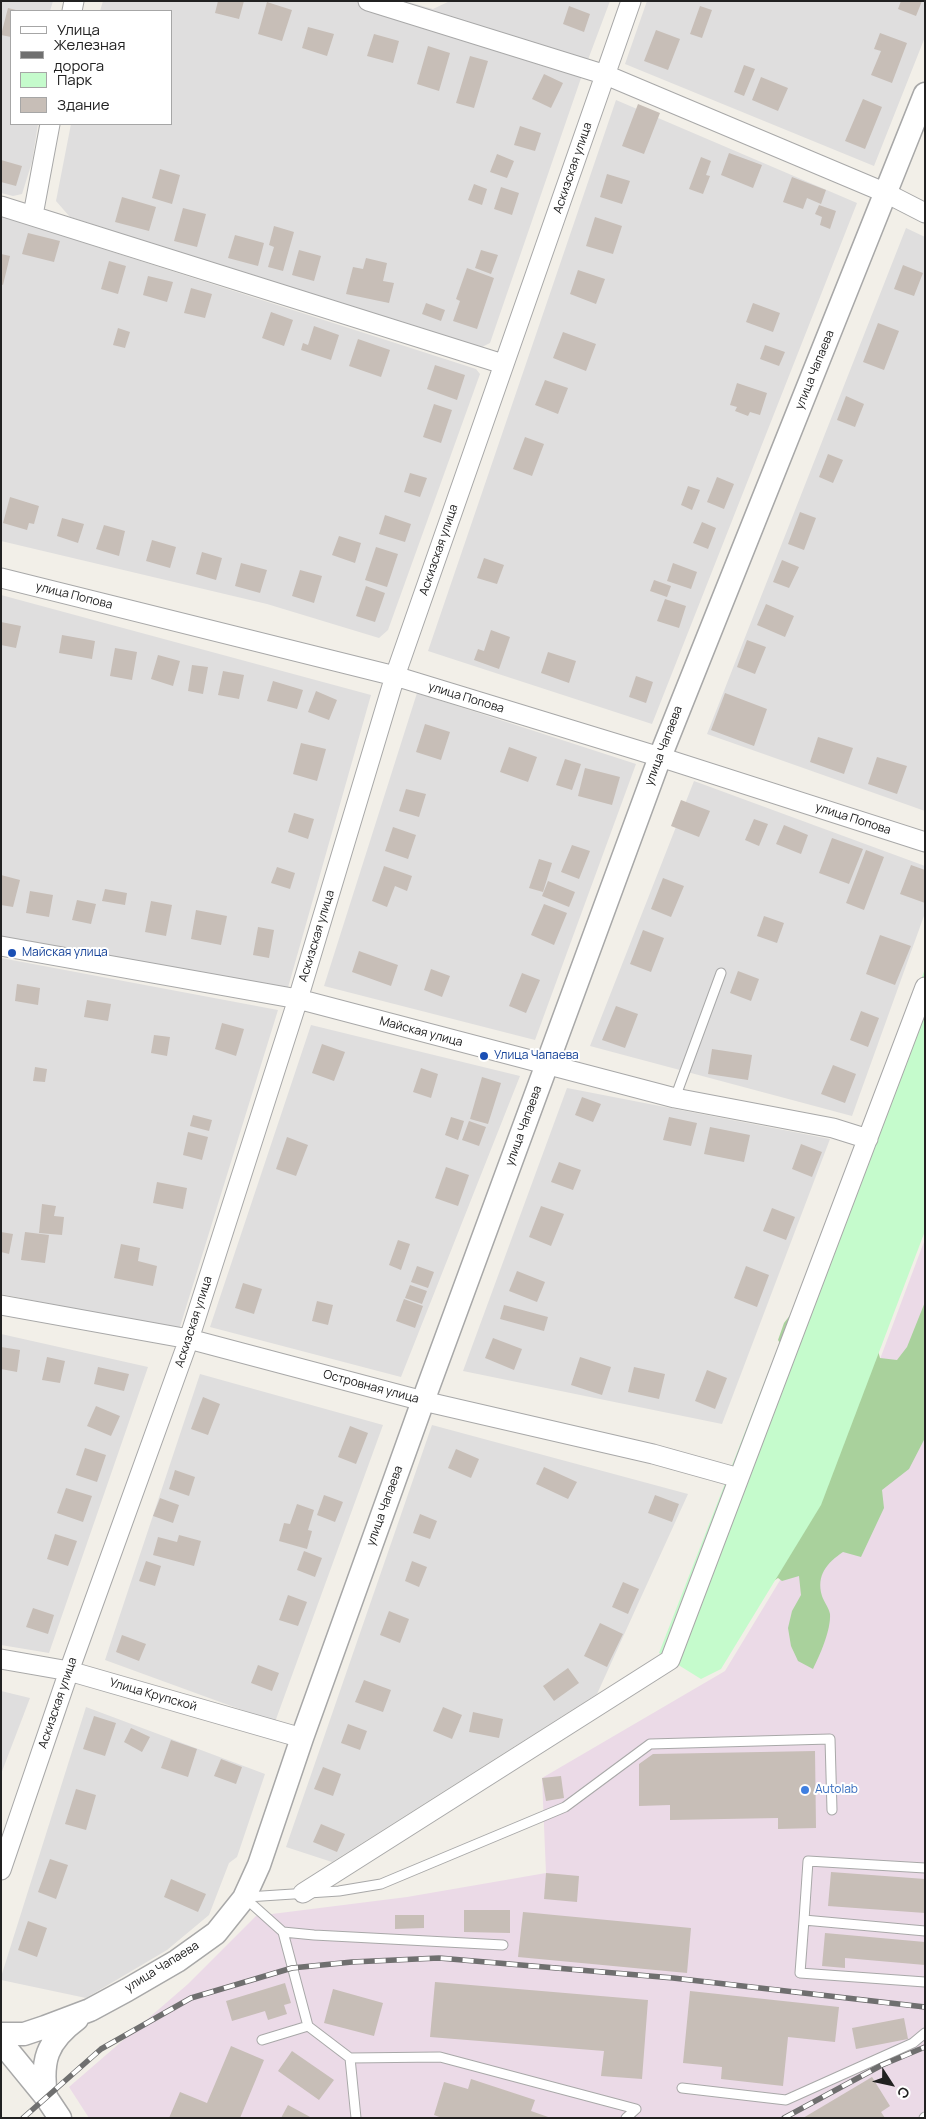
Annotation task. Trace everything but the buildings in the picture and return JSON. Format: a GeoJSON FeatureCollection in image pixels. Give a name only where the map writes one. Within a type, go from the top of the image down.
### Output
{"type":"FeatureCollection","features":[{"type":"Feature","properties":{"kind":"street"},"geometry":{"type":"LineString","coordinates":[[368,1],[606,75],[886,193],[925,212]]}},
{"type":"Feature","properties":{"kind":"street","name":"Аскизская улица"},"geometry":{"type":"LineString","coordinates":[[1,1870],[69,1671],[189,1339],[298,999],[395,676],[631,1]]}},
{"type":"Feature","properties":{"kind":"street","name":"улица Чапаева"},"geometry":{"type":"LineString","coordinates":[[1,2034],[24,2034],[90,2010],[185,1955],[216,1933],[244,1898],[260,1865],[302,1738],[423,1401],[660,757],[925,94]]}},
{"type":"Feature","properties":{"kind":"street"},"geometry":{"type":"LineString","coordinates":[[33,215],[50,125]]}},
{"type":"Feature","properties":{"kind":"street"},"geometry":{"type":"LineString","coordinates":[[1,206],[503,364]]}},
{"type":"Feature","properties":{"kind":"street","name":"улица Попова"},"geometry":{"type":"LineString","coordinates":[[1,578],[395,676],[660,757],[925,842]]}},
{"type":"Feature","properties":{"kind":"street","name":"Майская улица"},"geometry":{"type":"LineString","coordinates":[[1,946],[298,999],[546,1066],[675,1098],[834,1128],[868,1139]]}},
{"type":"Feature","properties":{"kind":"street"},"geometry":{"type":"LineString","coordinates":[[302,1893],[670,1660],[925,987]]}},
{"type":"Feature","properties":{"kind":"street","name":"Островная улица"},"geometry":{"type":"LineString","coordinates":[[1,1305],[189,1339],[423,1401],[652,1454],[739,1478]]}},
{"type":"Feature","properties":{"kind":"street","name":"Улица Крупской"},"geometry":{"type":"LineString","coordinates":[[1,1659],[69,1671],[302,1738]]}},
{"type":"Feature","properties":{"kind":"street"},"geometry":{"type":"LineString","coordinates":[[46,2097],[43,2074],[46,2057],[52,2043],[64,2028],[90,2010]]}},
{"type":"Feature","properties":{"kind":"street"},"geometry":{"type":"LineString","coordinates":[[1,2042],[46,2097],[60,2118]]}},
{"type":"Feature","properties":{"kind":"lane"},"geometry":{"type":"LineString","coordinates":[[675,1098],[721,973]]}},
{"type":"Feature","properties":{"kind":"lane"},"geometry":{"type":"LineString","coordinates":[[244,1898],[339,1891],[381,1884],[565,1807],[650,1744],[830,1739],[832,1810]]}},
{"type":"Feature","properties":{"kind":"lane"},"geometry":{"type":"LineString","coordinates":[[925,1868],[808,1861],[800,1973],[925,1982]]}},
{"type":"Feature","properties":{"kind":"lane"},"geometry":{"type":"LineString","coordinates":[[244,1898],[283,1932],[308,2026],[350,2058],[440,2057],[636,2109],[626,2118]]}},
{"type":"Feature","properties":{"kind":"lane"},"geometry":{"type":"LineString","coordinates":[[804,1920],[925,1930]]}},
{"type":"Feature","properties":{"kind":"lane"},"geometry":{"type":"LineString","coordinates":[[283,1932],[503,1945]]}},
{"type":"Feature","properties":{"kind":"lane"},"geometry":{"type":"LineString","coordinates":[[262,2040],[308,2026]]}},
{"type":"Feature","properties":{"kind":"lane"},"geometry":{"type":"LineString","coordinates":[[682,2088],[786,2100],[913,2043],[925,2032]]}},
{"type":"Feature","properties":{"kind":"lane"},"geometry":{"type":"LineString","coordinates":[[350,2058],[356,2118]]}},
{"type":"Feature","properties":{"kind":"shaded area"},"geometry":{"type":"Polygon","coordinates":[[[1,1],[53,1],[50,10],[10,10],[10,125],[38,125],[32,162],[22,194],[13,196],[1,193],[1,1]]]}},
{"type":"Feature","properties":{"kind":"shaded area"},"geometry":{"type":"Polygon","coordinates":[[[103,1],[405,1],[433,9],[450,1],[610,1],[580,81],[490,343],[478,349],[70,217],[56,201],[71,125],[172,125],[172,10],[100,10],[103,1]]]}},
{"type":"Feature","properties":{"kind":"shaded area"},"geometry":{"type":"Polygon","coordinates":[[[647,1],[925,1],[925,37],[874,166],[625,64],[647,1]]]}},
{"type":"Feature","properties":{"kind":"shaded area"},"geometry":{"type":"Polygon","coordinates":[[[616,100],[857,203],[652,724],[428,651],[616,100]]]}},
{"type":"Feature","properties":{"kind":"shaded area"},"geometry":{"type":"Polygon","coordinates":[[[1,216],[476,369],[480,374],[388,630],[379,638],[267,604],[1,541],[1,216]]]}},
{"type":"Feature","properties":{"kind":"shaded area"},"geometry":{"type":"Polygon","coordinates":[[[906,228],[925,237],[925,811],[707,734],[906,228]]]}},
{"type":"Feature","properties":{"kind":"shaded area"},"geometry":{"type":"Polygon","coordinates":[[[1,595],[371,695],[287,991],[1,939],[1,595]]]}},
{"type":"Feature","properties":{"kind":"shaded area"},"geometry":{"type":"Polygon","coordinates":[[[417,693],[636,764],[535,1040],[324,986],[417,693]]]}},
{"type":"Feature","properties":{"kind":"shaded area"},"geometry":{"type":"Polygon","coordinates":[[[694,781],[925,866],[925,913],[852,1116],[590,1046],[694,781]]]}},
{"type":"Feature","properties":{"kind":"shaded area"},"geometry":{"type":"Polygon","coordinates":[[[1,958],[278,1010],[179,1330],[1,1294],[1,958]]]}},
{"type":"Feature","properties":{"kind":"shaded area"},"geometry":{"type":"Polygon","coordinates":[[[311,1025],[520,1076],[401,1377],[210,1327],[311,1025]]]}},
{"type":"Feature","properties":{"kind":"shaded area"},"geometry":{"type":"Polygon","coordinates":[[[567,1088],[830,1139],[722,1424],[463,1371],[567,1088]]]}},
{"type":"Feature","properties":{"kind":"shaded area"},"geometry":{"type":"Polygon","coordinates":[[[925,1239],[925,2118],[89,2118],[69,2087],[188,1984],[256,1916],[407,1897],[546,1873],[542,1778],[725,1671],[825,1506],[925,1239]]]}},
{"type":"Feature","properties":{"kind":"shaded area"},"geometry":{"type":"Polygon","coordinates":[[[1,1334],[148,1367],[49,1653],[1,1645],[1,1334]]]}},
{"type":"Feature","properties":{"kind":"shaded area"},"geometry":{"type":"Polygon","coordinates":[[[200,1374],[383,1425],[275,1722],[105,1660],[200,1374]]]}},
{"type":"Feature","properties":{"kind":"shaded area"},"geometry":{"type":"Polygon","coordinates":[[[432,1425],[688,1494],[597,1694],[332,1862],[286,1847],[432,1425]]]}},
{"type":"Feature","properties":{"kind":"shaded area"},"geometry":{"type":"Polygon","coordinates":[[[1,1691],[30,1698],[1,1774],[1,1691]]]}},
{"type":"Feature","properties":{"kind":"shaded area"},"geometry":{"type":"Polygon","coordinates":[[[86,1707],[265,1774],[237,1857],[229,1863],[209,1915],[167,1950],[86,1998],[1,1980],[1,1977],[86,1707]]]}},
{"type":"Feature","properties":{"kind":"green space"},"geometry":{"type":"Polygon","coordinates":[[[925,969],[925,1231],[821,1505],[721,1669],[701,1679],[659,1653],[925,969]]]}},
{"type":"Feature","properties":{"kind":"green space"},"geometry":{"type":"Polygon","coordinates":[[[925,1302],[925,1438],[909,1469],[882,1490],[884,1508],[861,1557],[843,1552],[824,1570],[820,1582],[822,1596],[830,1614],[830,1620],[819,1657],[813,1669],[798,1661],[791,1646],[788,1628],[792,1611],[801,1595],[799,1576],[782,1581],[778,1578],[738,1606],[797,1369],[778,1340],[784,1323],[794,1310],[875,1340],[880,1358],[897,1360],[907,1347],[925,1302]]]}},
{"type":"Feature","properties":{"kind":"railway"},"geometry":{"type":"LineString","coordinates":[[23,2118],[101,2049],[191,1998],[292,1968],[352,1962],[439,1958],[673,1978],[925,2007]]}},
{"type":"Feature","properties":{"kind":"railway"},"geometry":{"type":"LineString","coordinates":[[784,2118],[882,2065],[925,2047]]}},
{"type":"Feature","properties":{"kind":"place","name":"Майская улица"},"geometry":{"type":"Point","coordinates":[12,953]}},
{"type":"Feature","properties":{"kind":"place","name":"Улица Чапаева"},"geometry":{"type":"Point","coordinates":[484,1056]}},
{"type":"Feature","properties":{"kind":"place","name":"Autolab"},"geometry":{"type":"Point","coordinates":[805,1790]}}]}
